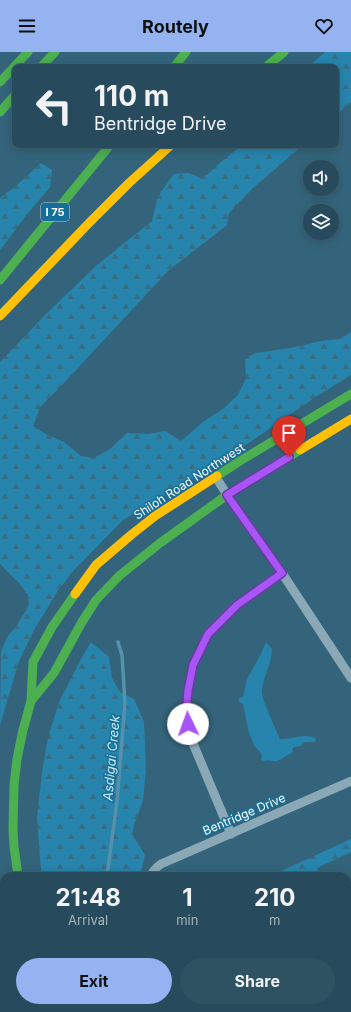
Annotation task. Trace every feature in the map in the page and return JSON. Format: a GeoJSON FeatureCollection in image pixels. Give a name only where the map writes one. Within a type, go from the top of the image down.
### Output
{"type":"FeatureCollection","features":[{"type":"Feature","properties":{"kind":"main road"},"geometry":{"type":"LineString","coordinates":[[17,64],[28,52]]}},
{"type":"Feature","properties":{"kind":"main road"},"geometry":{"type":"LineString","coordinates":[[44,64],[55,52]]}},
{"type":"Feature","properties":{"kind":"main road"},"geometry":{"type":"LineString","coordinates":[[176,64],[186,52]]}},
{"type":"Feature","properties":{"kind":"main road"},"geometry":{"type":"LineString","coordinates":[[270,64],[284,52]]}},
{"type":"Feature","properties":{"kind":"main road"},"geometry":{"type":"LineString","coordinates":[[0,82],[12,69]]}},
{"type":"Feature","properties":{"kind":"main road"},"geometry":{"type":"LineString","coordinates":[[0,112],[12,98]]}},
{"type":"Feature","properties":{"kind":"main road","name":"I 75"},"geometry":{"type":"LineString","coordinates":[[0,280],[108,148]]}},
{"type":"Feature","properties":{"kind":"main road"},"geometry":{"type":"LineString","coordinates":[[0,316],[89,223],[168,148]]}},
{"type":"Feature","properties":{"kind":"main road","name":"Shiloh Road Northwest"},"geometry":{"type":"LineString","coordinates":[[17,872],[13,829],[14,785],[17,759],[31,701],[33,662],[52,627],[96,565],[155,516],[216,476],[351,394]]}},
{"type":"Feature","properties":{"kind":"main road","name":"Shiloh Road Northwest"},"geometry":{"type":"LineString","coordinates":[[31,701],[54,674],[82,622],[96,600],[118,576],[160,543],[227,495],[351,419]]}},
{"type":"Feature","properties":{"kind":"street"},"geometry":{"type":"LineString","coordinates":[[216,476],[227,495],[282,573],[351,678]]}},
{"type":"Feature","properties":{"kind":"street"},"geometry":{"type":"LineString","coordinates":[[231,834],[189,734],[186,713],[193,665],[208,634],[237,605],[282,573]]}},
{"type":"Feature","properties":{"kind":"street","name":"Bentridge Drive"},"geometry":{"type":"LineString","coordinates":[[153,872],[161,864],[351,781]]}},
{"type":"Feature","properties":{"kind":"green space"},"geometry":{"type":"Polygon","coordinates":[[[325,52],[351,52],[351,102],[339,113],[339,64],[311,64],[325,52]]]}},
{"type":"Feature","properties":{"kind":"green space"},"geometry":{"type":"Polygon","coordinates":[[[238,148],[300,148],[253,188],[229,213],[227,225],[168,271],[40,407],[33,426],[64,442],[81,456],[94,458],[110,449],[127,433],[148,434],[165,431],[181,441],[203,422],[223,409],[237,396],[246,379],[245,359],[256,353],[340,339],[351,332],[351,375],[317,396],[218,464],[123,520],[73,571],[57,592],[34,630],[19,661],[0,725],[1,652],[7,637],[15,628],[29,605],[27,594],[19,583],[0,564],[0,362],[46,314],[96,266],[152,221],[158,196],[174,174],[189,173],[201,178],[208,174],[238,148]]]}},
{"type":"Feature","properties":{"kind":"green space"},"geometry":{"type":"Polygon","coordinates":[[[41,163],[52,170],[50,187],[0,250],[0,198],[41,163]]]}},
{"type":"Feature","properties":{"kind":"green space"},"geometry":{"type":"Polygon","coordinates":[[[91,642],[109,657],[112,678],[120,692],[134,699],[144,722],[146,769],[143,800],[132,834],[145,855],[141,872],[42,872],[37,817],[42,772],[48,738],[59,702],[91,642]]]}},
{"type":"Feature","properties":{"kind":"green space"},"geometry":{"type":"Polygon","coordinates":[[[266,642],[272,649],[272,654],[263,684],[262,693],[263,699],[280,739],[307,736],[316,739],[315,742],[304,742],[301,746],[294,747],[292,749],[293,752],[277,761],[261,760],[261,753],[255,747],[249,733],[243,704],[239,700],[239,698],[243,697],[247,679],[266,642]]]}},
{"type":"Feature","properties":{"kind":"green space"},"geometry":{"type":"Polygon","coordinates":[[[351,839],[351,852],[317,868],[318,872],[279,872],[351,839]]]}},
{"type":"Feature","properties":{"kind":"waterway","name":"Asdigai Creek"},"geometry":{"type":"LineString","coordinates":[[108,872],[117,801],[125,703],[122,655],[118,642]]}},
{"type":"Feature","properties":{"kind":"traffic: fast"},"geometry":{"type":"LineString","coordinates":[[17,64],[28,52]]}},
{"type":"Feature","properties":{"kind":"traffic: fast"},"geometry":{"type":"LineString","coordinates":[[44,64],[55,52]]}},
{"type":"Feature","properties":{"kind":"traffic: fast"},"geometry":{"type":"LineString","coordinates":[[176,64],[186,52]]}},
{"type":"Feature","properties":{"kind":"traffic: fast"},"geometry":{"type":"LineString","coordinates":[[270,64],[284,52]]}},
{"type":"Feature","properties":{"kind":"traffic: fast"},"geometry":{"type":"LineString","coordinates":[[0,82],[12,69]]}},
{"type":"Feature","properties":{"kind":"traffic: fast"},"geometry":{"type":"LineString","coordinates":[[0,112],[12,98]]}},
{"type":"Feature","properties":{"kind":"traffic: fast"},"geometry":{"type":"LineString","coordinates":[[0,280],[108,148]]}},
{"type":"Feature","properties":{"kind":"traffic: fast"},"geometry":{"type":"LineString","coordinates":[[217,476],[351,394]]}},
{"type":"Feature","properties":{"kind":"traffic: fast"},"geometry":{"type":"LineString","coordinates":[[31,701],[54,673],[96,600],[119,576],[160,543],[227,495],[300,450]]}},
{"type":"Feature","properties":{"kind":"traffic: fast"},"geometry":{"type":"LineString","coordinates":[[17,872],[13,829],[14,785],[17,759],[31,701],[33,662],[52,627],[75,594]]}},
{"type":"Feature","properties":{"kind":"traffic: slow"},"geometry":{"type":"LineString","coordinates":[[0,316],[89,223],[129,183],[168,148]]}},
{"type":"Feature","properties":{"kind":"traffic: slow"},"geometry":{"type":"LineString","coordinates":[[300,450],[351,419]]}},
{"type":"Feature","properties":{"kind":"traffic: slow"},"geometry":{"type":"LineString","coordinates":[[75,594],[96,565],[131,535],[155,516],[217,476]]}},
{"type":"Feature","properties":{"kind":"route"},"geometry":{"type":"LineString","coordinates":[[188,724],[186,713],[193,665],[208,634],[237,605],[282,573],[227,495],[289,457]]}}]}
